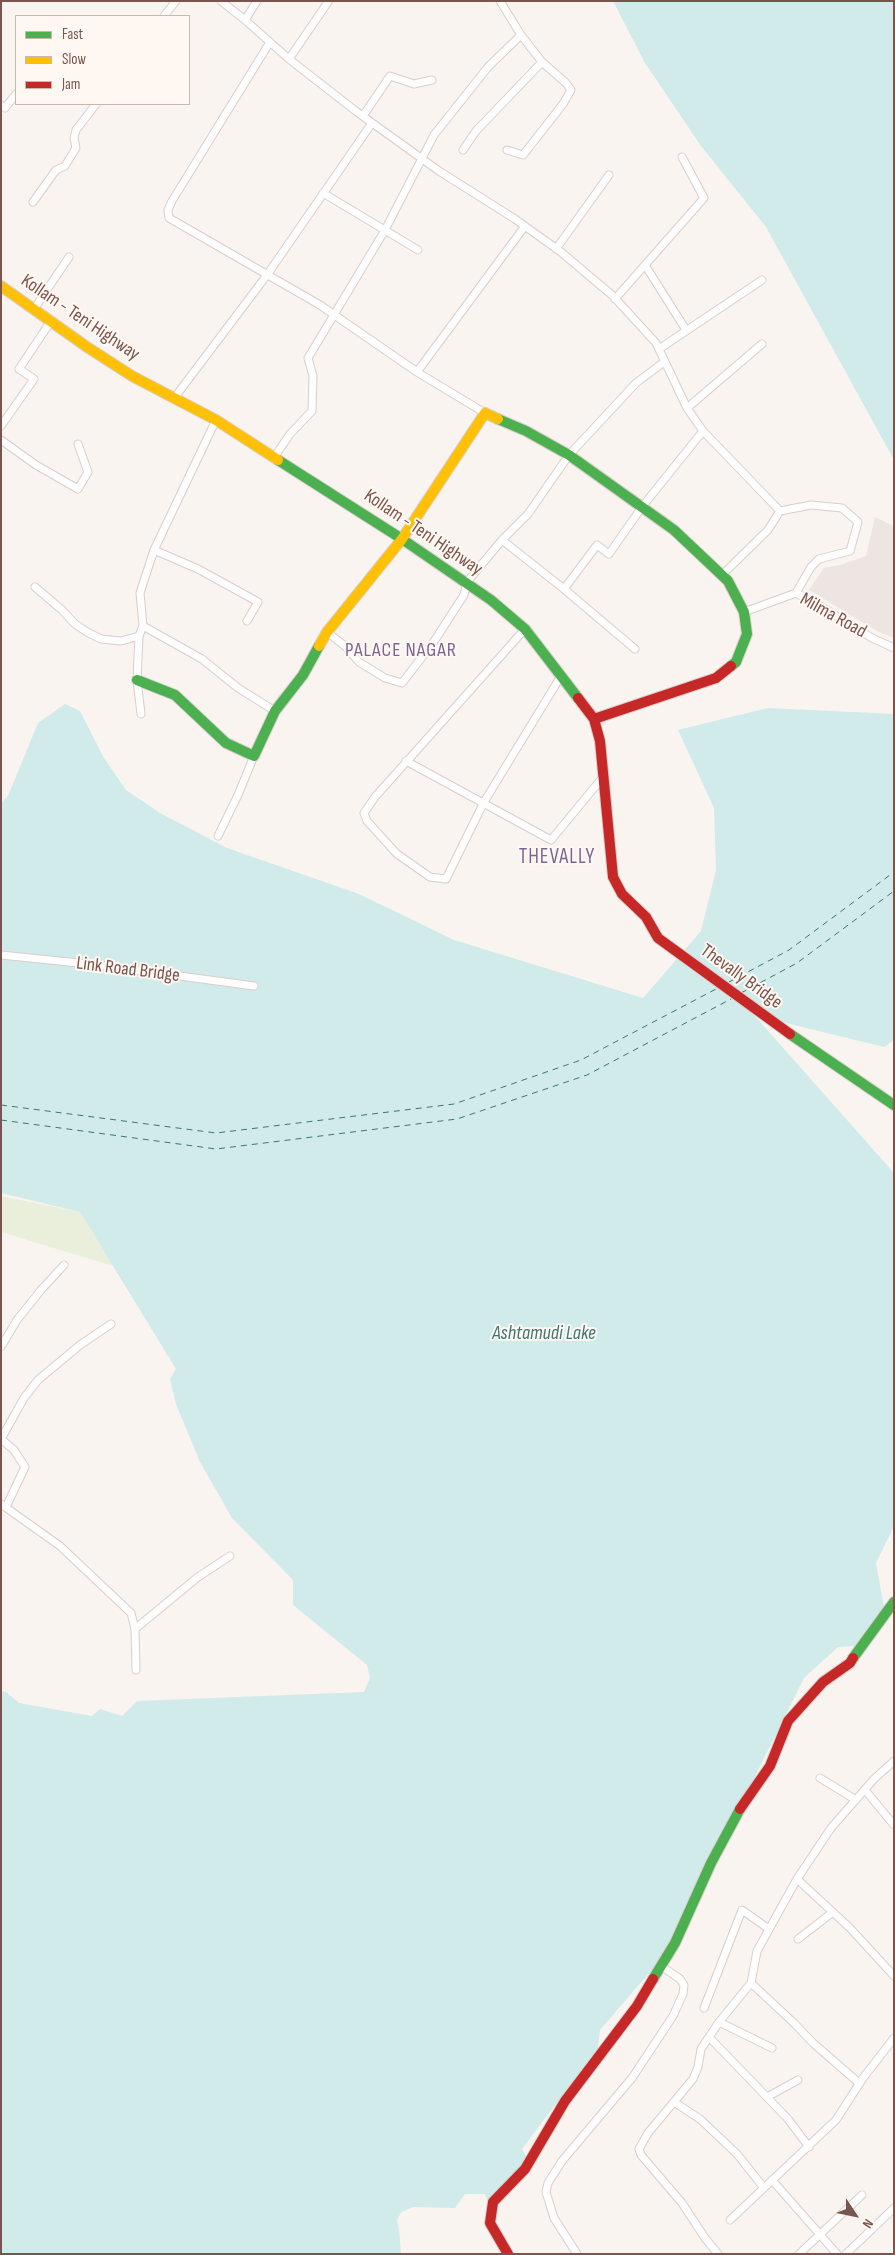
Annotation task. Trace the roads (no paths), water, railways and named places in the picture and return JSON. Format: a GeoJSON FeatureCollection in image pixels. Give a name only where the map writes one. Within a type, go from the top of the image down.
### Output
{"type":"FeatureCollection","features":[{"type":"Feature","properties":{"kind":"street"},"geometry":{"type":"LineString","coordinates":[[165,15],[176,1]]}},
{"type":"Feature","properties":{"kind":"street"},"geometry":{"type":"LineString","coordinates":[[221,1],[246,20],[289,59],[372,123],[439,171],[526,226],[615,299],[659,348],[687,408],[703,431],[780,511]]}},
{"type":"Feature","properties":{"kind":"street"},"geometry":{"type":"LineString","coordinates":[[246,20],[257,1]]}},
{"type":"Feature","properties":{"kind":"street"},"geometry":{"type":"LineString","coordinates":[[500,1],[521,35],[542,62],[566,83],[571,90],[563,104],[523,155],[507,150]]}},
{"type":"Feature","properties":{"kind":"street"},"geometry":{"type":"LineString","coordinates":[[289,59],[328,2]]}},
{"type":"Feature","properties":{"kind":"street"},"geometry":{"type":"LineString","coordinates":[[275,456],[290,434],[312,411],[313,376],[308,358],[385,230],[434,135],[488,67],[521,35]]}},
{"type":"Feature","properties":{"kind":"street"},"geometry":{"type":"LineString","coordinates":[[270,42],[172,201],[168,214],[169,218],[333,315],[417,372],[484,413],[526,431],[569,455],[674,530],[728,581],[744,612],[747,634],[736,662],[716,678],[594,719]]}},
{"type":"Feature","properties":{"kind":"street"},"geometry":{"type":"LineString","coordinates":[[463,150],[476,131],[542,62]]}},
{"type":"Feature","properties":{"kind":"street"},"geometry":{"type":"LineString","coordinates":[[363,116],[390,76],[414,84],[432,80]]}},
{"type":"Feature","properties":{"kind":"street"},"geometry":{"type":"LineString","coordinates":[[1,106],[5,108],[15,95]]}},
{"type":"Feature","properties":{"kind":"street"},"geometry":{"type":"LineString","coordinates":[[33,202],[56,170],[65,166],[76,148],[74,138],[76,130],[95,105]]}},
{"type":"Feature","properties":{"kind":"street"},"geometry":{"type":"LineString","coordinates":[[175,397],[267,275],[372,123]]}},
{"type":"Feature","properties":{"kind":"street"},"geometry":{"type":"LineString","coordinates":[[615,299],[704,198],[682,157]]}},
{"type":"Feature","properties":{"kind":"street"},"geometry":{"type":"LineString","coordinates":[[556,249],[609,175]]}},
{"type":"Feature","properties":{"kind":"street"},"geometry":{"type":"LineString","coordinates":[[323,193],[418,250]]}},
{"type":"Feature","properties":{"kind":"street"},"geometry":{"type":"LineString","coordinates":[[417,372],[526,226]]}},
{"type":"Feature","properties":{"kind":"street"},"geometry":{"type":"LineString","coordinates":[[34,309],[69,257]]}},
{"type":"Feature","properties":{"kind":"street"},"geometry":{"type":"LineString","coordinates":[[645,265],[686,330]]}},
{"type":"Feature","properties":{"kind":"street"},"geometry":{"type":"LineString","coordinates":[[659,348],[762,280]]}},
{"type":"Feature","properties":{"kind":"street","name":"Kollam - Teni Highway"},"geometry":{"type":"LineString","coordinates":[[1,286],[132,376],[216,420],[402,539],[467,582],[525,629],[594,719],[600,741],[613,877],[622,894],[646,917],[658,938]]}},
{"type":"Feature","properties":{"kind":"street"},"geometry":{"type":"LineString","coordinates":[[1,426],[34,379],[19,368],[51,321]]}},
{"type":"Feature","properties":{"kind":"street"},"geometry":{"type":"LineString","coordinates":[[687,408],[762,344]]}},
{"type":"Feature","properties":{"kind":"street"},"geometry":{"type":"LineString","coordinates":[[327,632],[346,647],[359,662],[385,678],[402,683],[464,595],[467,582],[502,540],[528,514],[569,455],[636,383],[664,362]]}},
{"type":"Feature","properties":{"kind":"street"},"geometry":{"type":"LineString","coordinates":[[218,836],[275,711],[303,675],[327,632],[402,539],[484,413]]}},
{"type":"Feature","properties":{"kind":"street"},"geometry":{"type":"LineString","coordinates":[[140,714],[137,680],[139,636],[143,626],[140,593],[154,550],[216,420]]}},
{"type":"Feature","properties":{"kind":"street"},"geometry":{"type":"LineString","coordinates":[[564,589],[597,545],[609,554],[642,507],[703,431]]}},
{"type":"Feature","properties":{"kind":"street"},"geometry":{"type":"LineString","coordinates":[[1,440],[36,465],[78,488],[88,472],[78,444]]}},
{"type":"Feature","properties":{"kind":"street"},"geometry":{"type":"LineString","coordinates":[[722,575],[768,530],[780,511],[810,505],[842,508],[858,522],[850,550],[819,558],[811,567],[796,593]]}},
{"type":"Feature","properties":{"kind":"street"},"geometry":{"type":"LineString","coordinates":[[502,540],[635,649]]}},
{"type":"Feature","properties":{"kind":"street"},"geometry":{"type":"LineString","coordinates":[[154,550],[198,569],[258,602],[247,621]]}},
{"type":"Feature","properties":{"kind":"street"},"geometry":{"type":"LineString","coordinates":[[35,587],[75,624],[101,639],[121,641],[139,636]]}},
{"type":"Feature","properties":{"kind":"street","name":"Milma Road"},"geometry":{"type":"LineString","coordinates":[[744,612],[796,593],[872,638],[894,648]]}},
{"type":"Feature","properties":{"kind":"street"},"geometry":{"type":"LineString","coordinates":[[143,626],[202,660],[238,688],[275,711]]}},
{"type":"Feature","properties":{"kind":"street"},"geometry":{"type":"LineString","coordinates":[[525,629],[375,797],[364,813],[367,821],[397,854],[430,877],[446,879],[484,802],[561,676]]}},
{"type":"Feature","properties":{"kind":"street"},"geometry":{"type":"LineString","coordinates":[[137,680],[175,695],[226,743],[254,756]]}},
{"type":"Feature","properties":{"kind":"street"},"geometry":{"type":"LineString","coordinates":[[406,761],[551,840],[603,777]]}},
{"type":"Feature","properties":{"kind":"street","name":"Thevally Bridge"},"geometry":{"type":"LineString","coordinates":[[658,938],[804,1044],[894,1105]]}},
{"type":"Feature","properties":{"kind":"street","name":"Link Road Bridge"},"geometry":{"type":"LineString","coordinates":[[1,955],[98,965],[254,986]]}},
{"type":"Feature","properties":{"kind":"street"},"geometry":{"type":"LineString","coordinates":[[1,1347],[17,1320],[64,1265]]}},
{"type":"Feature","properties":{"kind":"street"},"geometry":{"type":"LineString","coordinates":[[111,1324],[73,1350],[38,1380],[24,1398],[1,1439],[14,1450],[25,1467],[3,1505],[60,1546],[84,1566],[131,1613],[135,1629],[136,1670]]}},
{"type":"Feature","properties":{"kind":"street"},"geometry":{"type":"LineString","coordinates":[[135,1629],[198,1577],[230,1556]]}},
{"type":"Feature","properties":{"kind":"street"},"geometry":{"type":"LineString","coordinates":[[508,2254],[490,2224],[494,2202],[499,2194],[525,2169],[565,2101],[637,2006],[675,1943],[711,1863],[741,1806],[770,1766],[788,1721],[823,1682],[850,1663],[894,1602]]}},
{"type":"Feature","properties":{"kind":"street"},"geometry":{"type":"LineString","coordinates":[[714,2253],[682,2203],[641,2155],[639,2149],[642,2140],[697,2072],[701,2049],[719,2022],[751,1983],[757,1951],[797,1879],[832,1828],[865,1790],[894,1761]]}},
{"type":"Feature","properties":{"kind":"street"},"geometry":{"type":"LineString","coordinates":[[820,1778],[856,1800]]}},
{"type":"Feature","properties":{"kind":"street"},"geometry":{"type":"LineString","coordinates":[[865,1790],[894,1825]]}},
{"type":"Feature","properties":{"kind":"street"},"geometry":{"type":"LineString","coordinates":[[797,1879],[881,1959],[894,1976]]}},
{"type":"Feature","properties":{"kind":"street"},"geometry":{"type":"LineString","coordinates":[[704,2008],[742,1910],[769,1929]]}},
{"type":"Feature","properties":{"kind":"street"},"geometry":{"type":"LineString","coordinates":[[798,1939],[833,1912]]}},
{"type":"Feature","properties":{"kind":"street"},"geometry":{"type":"LineString","coordinates":[[577,2254],[554,2218],[546,2192],[548,2183],[562,2161],[632,2078],[673,2016],[683,1994],[684,1985],[680,1979],[661,1966]]}},
{"type":"Feature","properties":{"kind":"street"},"geometry":{"type":"LineString","coordinates":[[751,1983],[820,2050],[859,2083]]}},
{"type":"Feature","properties":{"kind":"street"},"geometry":{"type":"LineString","coordinates":[[719,2022],[772,2048]]}},
{"type":"Feature","properties":{"kind":"street"},"geometry":{"type":"LineString","coordinates":[[709,2037],[788,2119],[809,2147]]}},
{"type":"Feature","properties":{"kind":"street"},"geometry":{"type":"LineString","coordinates":[[730,2220],[836,2120],[859,2083],[894,2038]]}},
{"type":"Feature","properties":{"kind":"street"},"geometry":{"type":"LineString","coordinates":[[767,2097],[798,2080]]}},
{"type":"Feature","properties":{"kind":"street"},"geometry":{"type":"LineString","coordinates":[[674,2102],[700,2119],[737,2154],[764,2188]]}},
{"type":"Feature","properties":{"kind":"street"},"geometry":{"type":"LineString","coordinates":[[772,2180],[837,2254]]}},
{"type":"Feature","properties":{"kind":"street"},"geometry":{"type":"LineString","coordinates":[[799,2254],[862,2195]]}},
{"type":"Feature","properties":{"kind":"street"},"geometry":{"type":"LineString","coordinates":[[846,2254],[894,2208]]}},
{"type":"Feature","properties":{"kind":"water"},"geometry":{"type":"Polygon","coordinates":[[[613,1],[894,1],[894,460],[766,227],[701,146],[645,63],[613,1]]]}},
{"type":"Feature","properties":{"kind":"water","name":"Ashtamudi Lake"},"geometry":{"type":"Polygon","coordinates":[[[65,704],[80,711],[104,758],[126,790],[160,813],[227,848],[359,894],[454,940],[643,998],[701,931],[716,870],[714,808],[678,730],[768,708],[894,714],[894,1040],[884,1047],[754,1015],[894,1173],[894,1526],[876,1563],[884,1607],[857,1646],[838,1647],[804,1678],[679,1929],[662,1958],[600,2030],[598,2048],[522,2149],[533,2168],[490,2208],[485,2194],[465,2194],[455,2208],[413,2207],[401,2212],[397,2221],[401,2254],[1,2254],[1,1691],[6,1692],[19,1703],[92,1716],[100,1709],[122,1716],[137,1701],[364,1692],[370,1678],[367,1665],[293,1605],[293,1580],[232,1518],[200,1462],[176,1404],[170,1379],[176,1369],[80,1212],[1,1193],[1,803],[8,796],[38,723],[65,704]]]}},
{"type":"Feature","properties":{"kind":"district","name":"PALACE NAGAR"},"geometry":{"type":"Point","coordinates":[401,651]}},
{"type":"Feature","properties":{"kind":"district","name":"THEVALLY"},"geometry":{"type":"Point","coordinates":[557,858]}}]}
